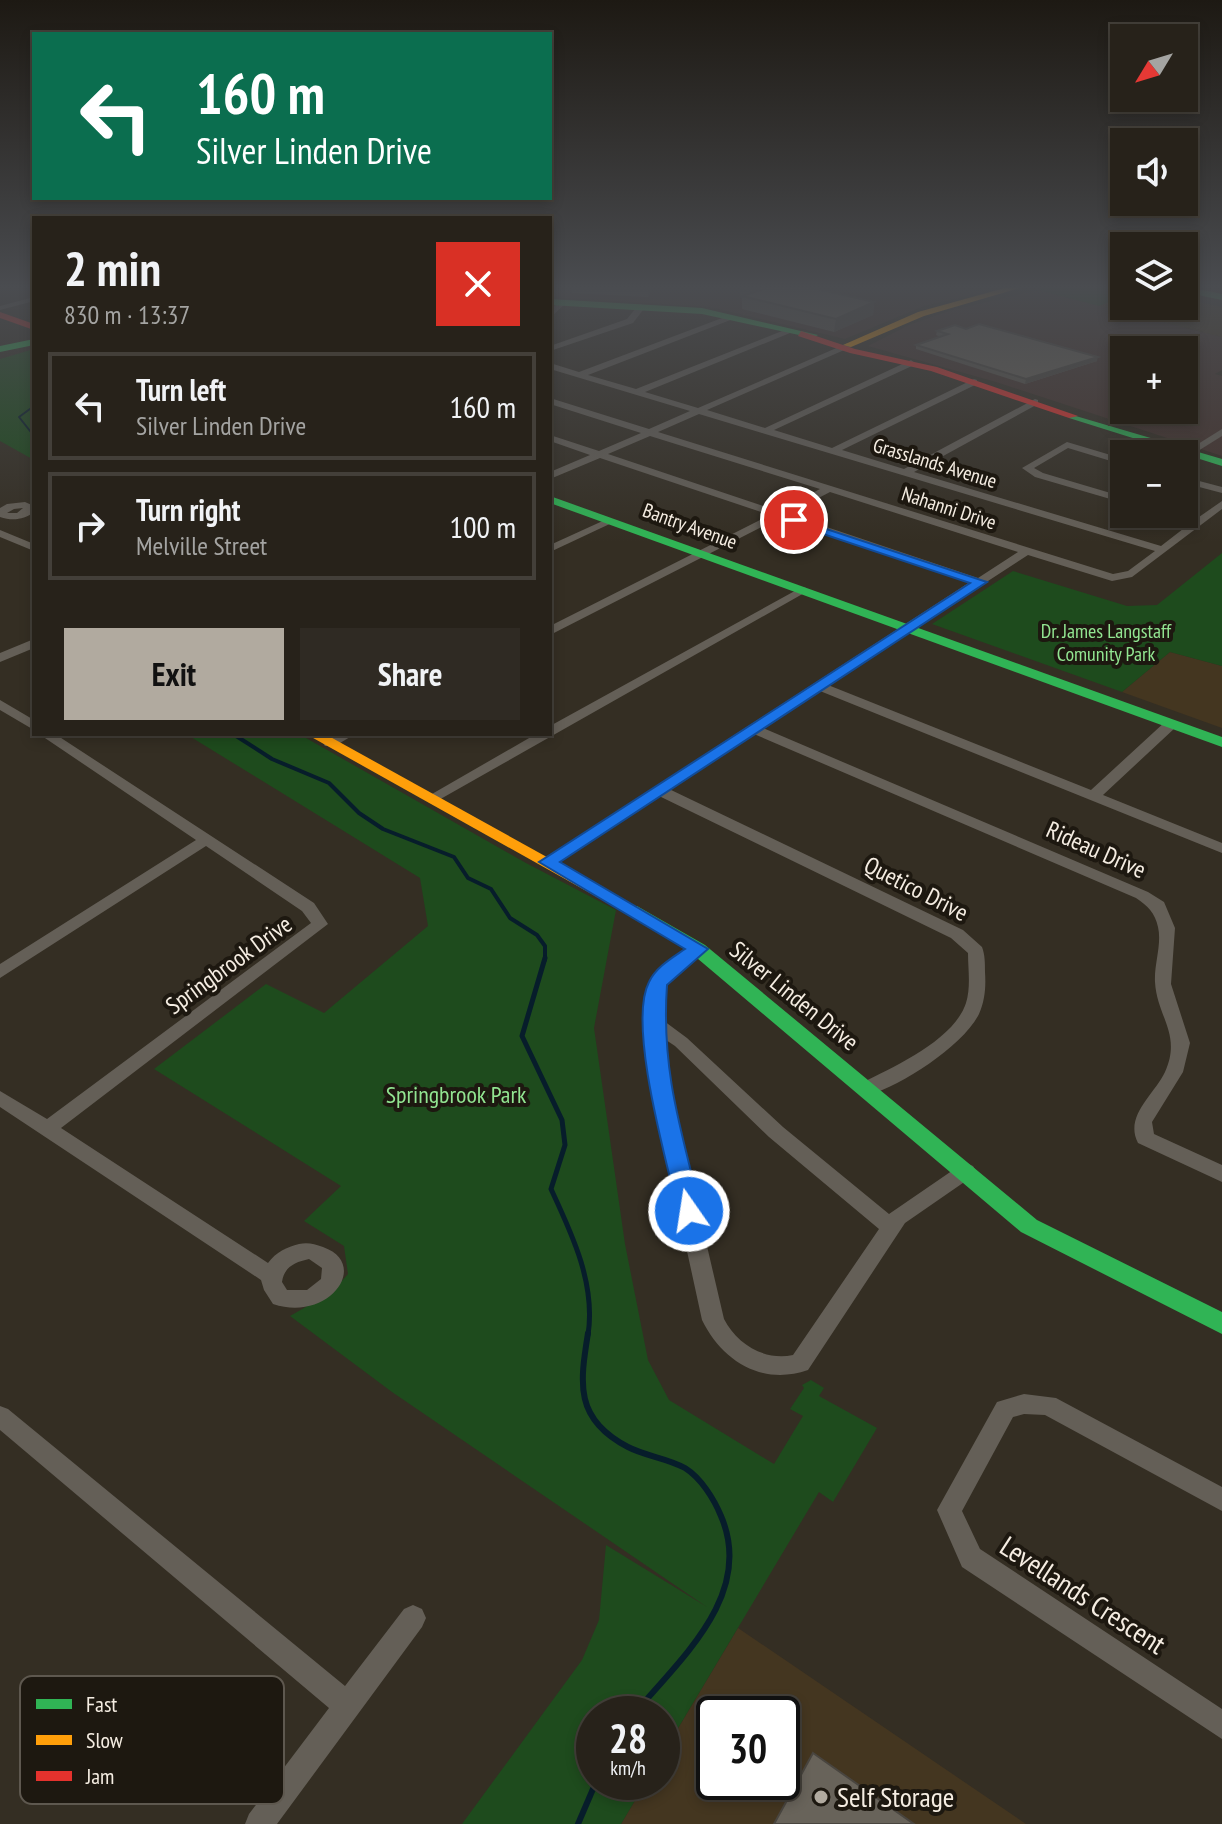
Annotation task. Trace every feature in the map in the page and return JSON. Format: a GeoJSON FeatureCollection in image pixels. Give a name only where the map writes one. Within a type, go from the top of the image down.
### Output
{"type":"FeatureCollection","features":[{"type":"Feature","properties":{"kind":"street","name":"Grasslands Avenue"},"geometry":{"type":"LineString","coordinates":[[566,371],[1163,550]]}},
{"type":"Feature","properties":{"kind":"street"},"geometry":{"type":"LineString","coordinates":[[579,375],[589,371]]}},
{"type":"Feature","properties":{"kind":"street"},"geometry":{"type":"LineString","coordinates":[[636,392],[691,371]]}},
{"type":"Feature","properties":{"kind":"street"},"geometry":{"type":"LineString","coordinates":[[552,475],[787,371]]}},
{"type":"Feature","properties":{"kind":"street"},"geometry":{"type":"LineString","coordinates":[[765,431],[894,371]]}},
{"type":"Feature","properties":{"kind":"street"},"geometry":{"type":"LineString","coordinates":[[938,371],[1146,440]]}},
{"type":"Feature","properties":{"kind":"street"},"geometry":{"type":"LineString","coordinates":[[833,451],[974,382]]}},
{"type":"Feature","properties":{"kind":"street","name":"Nahanni Drive"},"geometry":{"type":"LineString","coordinates":[[552,402],[1112,578],[1132,574],[1222,504]]}},
{"type":"Feature","properties":{"kind":"street"},"geometry":{"type":"LineString","coordinates":[[906,472],[1035,402]]}},
{"type":"Feature","properties":{"kind":"street"},"geometry":{"type":"LineString","coordinates":[[1198,447],[1222,432]]}},
{"type":"Feature","properties":{"kind":"street"},"geometry":{"type":"LineString","coordinates":[[552,439],[980,582]]}},
{"type":"Feature","properties":{"kind":"street"},"geometry":{"type":"LineString","coordinates":[[1110,458],[1067,445],[1027,468],[1039,475],[1110,496]]}},
{"type":"Feature","properties":{"kind":"street"},"geometry":{"type":"LineString","coordinates":[[1198,457],[1222,463]]}},
{"type":"Feature","properties":{"kind":"street"},"geometry":{"type":"LineString","coordinates":[[1198,484],[1222,490]]}},
{"type":"Feature","properties":{"kind":"street"},"geometry":{"type":"LineString","coordinates":[[552,630],[829,489]]}},
{"type":"Feature","properties":{"kind":"street","name":"Bantry Avenue"},"geometry":{"type":"LineString","coordinates":[[552,500],[1222,742]]}},
{"type":"Feature","properties":{"kind":"street"},"geometry":{"type":"LineString","coordinates":[[552,548],[611,521]]}},
{"type":"Feature","properties":{"kind":"street"},"geometry":{"type":"LineString","coordinates":[[0,533],[32,547]]}},
{"type":"Feature","properties":{"kind":"street"},"geometry":{"type":"LineString","coordinates":[[547,862],[1025,552]]}},
{"type":"Feature","properties":{"kind":"street"},"geometry":{"type":"LineString","coordinates":[[552,731],[802,590]]}},
{"type":"Feature","properties":{"kind":"street"},"geometry":{"type":"LineString","coordinates":[[0,658],[32,644]]}},
{"type":"Feature","properties":{"kind":"street"},"geometry":{"type":"LineString","coordinates":[[821,687],[1222,848]]}},
{"type":"Feature","properties":{"kind":"street"},"geometry":{"type":"LineString","coordinates":[[0,704],[32,725]]}},
{"type":"Feature","properties":{"kind":"street"},"geometry":{"type":"LineString","coordinates":[[1092,797],[1171,724]]}},
{"type":"Feature","properties":{"kind":"street","name":"Rideau Drive"},"geometry":{"type":"LineString","coordinates":[[753,728],[1142,895],[1158,906],[1167,928],[1163,984],[1181,1043],[1174,1072],[1143,1122],[1145,1138],[1222,1174]]}},
{"type":"Feature","properties":{"kind":"street","name":"Springbrook Drive"},"geometry":{"type":"LineString","coordinates":[[48,1128],[320,924],[308,907],[49,736]]}},
{"type":"Feature","properties":{"kind":"street"},"geometry":{"type":"LineString","coordinates":[[432,798],[543,736]]}},
{"type":"Feature","properties":{"kind":"street","name":"Silver Linden Drive"},"geometry":{"type":"LineString","coordinates":[[322,738],[698,949],[869,1088],[1029,1226],[1094,1262],[1222,1324]]}},
{"type":"Feature","properties":{"kind":"street","name":"Quetico Drive"},"geometry":{"type":"LineString","coordinates":[[659,790],[957,934],[976,951],[975,1004],[967,1017],[922,1061],[869,1088]]}},
{"type":"Feature","properties":{"kind":"street"},"geometry":{"type":"LineString","coordinates":[[0,972],[207,839]]}},
{"type":"Feature","properties":{"kind":"street"},"geometry":{"type":"LineString","coordinates":[[698,949],[661,976],[657,984],[657,1072],[713,1320],[721,1340],[764,1366],[784,1368],[800,1363],[891,1228],[916,1202],[966,1171]]}},
{"type":"Feature","properties":{"kind":"street"},"geometry":{"type":"LineString","coordinates":[[655,1024],[681,1042],[776,1132],[891,1228]]}},
{"type":"Feature","properties":{"kind":"street"},"geometry":{"type":"LineString","coordinates":[[0,1098],[272,1276]]}},
{"type":"Feature","properties":{"kind":"street","name":"Levellands Crescent"},"geometry":{"type":"LineString","coordinates":[[1222,1500],[1048,1405],[1024,1404],[1005,1409],[949,1510],[971,1558],[1222,1725]]}},
{"type":"Feature","properties":{"kind":"street"},"geometry":{"type":"LineString","coordinates":[[0,1416],[348,1706]]}},
{"type":"Feature","properties":{"kind":"street"},"geometry":{"type":"LineString","coordinates":[[284,1791],[413,1618]]}},
{"type":"Feature","properties":{"kind":"street"},"geometry":{"type":"LineString","coordinates":[[259,1824],[274,1804]]}},
{"type":"Feature","properties":{"kind":"shaded area"},"geometry":{"type":"Polygon","coordinates":[[[957,371],[1110,371],[1110,419],[996,382],[957,371]]]}},
{"type":"Feature","properties":{"kind":"shaded area"},"geometry":{"type":"Polygon","coordinates":[[[1198,371],[1220,371],[1215,374],[1222,376],[1222,456],[1198,448],[1198,440],[1173,440],[1124,424],[1198,424],[1198,371]]]}},
{"type":"Feature","properties":{"kind":"shaded area"},"geometry":{"type":"Polygon","coordinates":[[[1170,652],[1222,666],[1222,728],[1122,692],[1170,652]]]}},
{"type":"Feature","properties":{"kind":"shaded area"},"geometry":{"type":"Polygon","coordinates":[[[738,1628],[1026,1824],[621,1824],[635,1800],[680,1800],[680,1725],[696,1698],[696,1800],[800,1800],[800,1696],[697,1696],[738,1628]]]}},
{"type":"Feature","properties":{"kind":"green space"},"geometry":{"type":"Polygon","coordinates":[[[0,371],[32,371],[32,459],[0,441],[0,371]]]}},
{"type":"Feature","properties":{"kind":"green space","name":"Dr. James Langstaff Comunity Park"},"geometry":{"type":"Polygon","coordinates":[[[1222,553],[1222,666],[1170,652],[1122,692],[932,624],[1013,571],[1127,606],[1157,605],[1222,553]]]}},
{"type":"Feature","properties":{"kind":"green space","name":"Springbrook Park"},"geometry":{"type":"Polygon","coordinates":[[[189,736],[303,736],[526,863],[616,910],[594,1028],[625,1244],[648,1360],[669,1400],[774,1464],[803,1416],[790,1409],[804,1388],[802,1385],[811,1380],[824,1388],[819,1396],[877,1428],[833,1502],[819,1492],[680,1725],[680,1696],[576,1696],[576,1800],[635,1800],[621,1824],[462,1824],[582,1660],[599,1620],[606,1545],[707,1607],[392,1392],[290,1316],[332,1292],[348,1274],[344,1246],[304,1221],[341,1186],[154,1069],[266,984],[324,1013],[428,926],[420,878],[189,736]]]}},
{"type":"Feature","properties":{"kind":"building"},"geometry":{"type":"Polygon","coordinates":[[[1001,371],[1052,371],[1026,379],[1001,371]]]}},
{"type":"Feature","properties":{"kind":"building"},"geometry":{"type":"Polygon","coordinates":[[[813,1753],[914,1824],[774,1824],[787,1800],[800,1800],[800,1777],[813,1753]]]}},
{"type":"Feature","properties":{"kind":"waterway"},"geometry":{"type":"LineString","coordinates":[[32,407],[19,417],[32,433]]}},
{"type":"Feature","properties":{"kind":"waterway"},"geometry":{"type":"LineString","coordinates":[[236,736],[272,759],[329,783],[359,813],[383,829],[454,857],[468,878],[491,889],[510,918],[537,935],[545,946],[545,958]]}},
{"type":"Feature","properties":{"kind":"waterway"},"geometry":{"type":"LineString","coordinates":[[545,958],[522,1036],[562,1120],[565,1145],[551,1189],[574,1242],[585,1278],[589,1297],[588,1335]]}},
{"type":"Feature","properties":{"kind":"waterway"},"geometry":{"type":"LineString","coordinates":[[588,1333],[583,1384],[590,1412],[610,1436],[642,1453],[685,1468],[696,1477],[718,1509],[729,1545],[728,1573],[721,1599],[708,1624],[650,1696]]}},
{"type":"Feature","properties":{"kind":"waterway"},"geometry":{"type":"LineString","coordinates":[[578,1824],[588,1800]]}},
{"type":"Feature","properties":{"kind":"traffic: fast"},"geometry":{"type":"LineString","coordinates":[[1073,416],[1222,463]]}},
{"type":"Feature","properties":{"kind":"traffic: fast"},"geometry":{"type":"LineString","coordinates":[[552,500],[1222,742]]}},
{"type":"Feature","properties":{"kind":"traffic: fast"},"geometry":{"type":"LineString","coordinates":[[637,912],[698,949],[1029,1226],[1222,1324]]}},
{"type":"Feature","properties":{"kind":"traffic: slow"},"geometry":{"type":"LineString","coordinates":[[318,736],[637,912]]}},
{"type":"Feature","properties":{"kind":"traffic: jam"},"geometry":{"type":"LineString","coordinates":[[940,371],[1073,416]]}},
{"type":"Feature","properties":{"kind":"place","name":"Self Storage"},"geometry":{"type":"Point","coordinates":[821,1797]}},
{"type":"Feature","properties":{"kind":"route"},"geometry":{"type":"LineString","coordinates":[[689,1211],[653,1053],[657,984],[661,976],[698,949],[547,862],[980,582],[794,520]]}}]}
